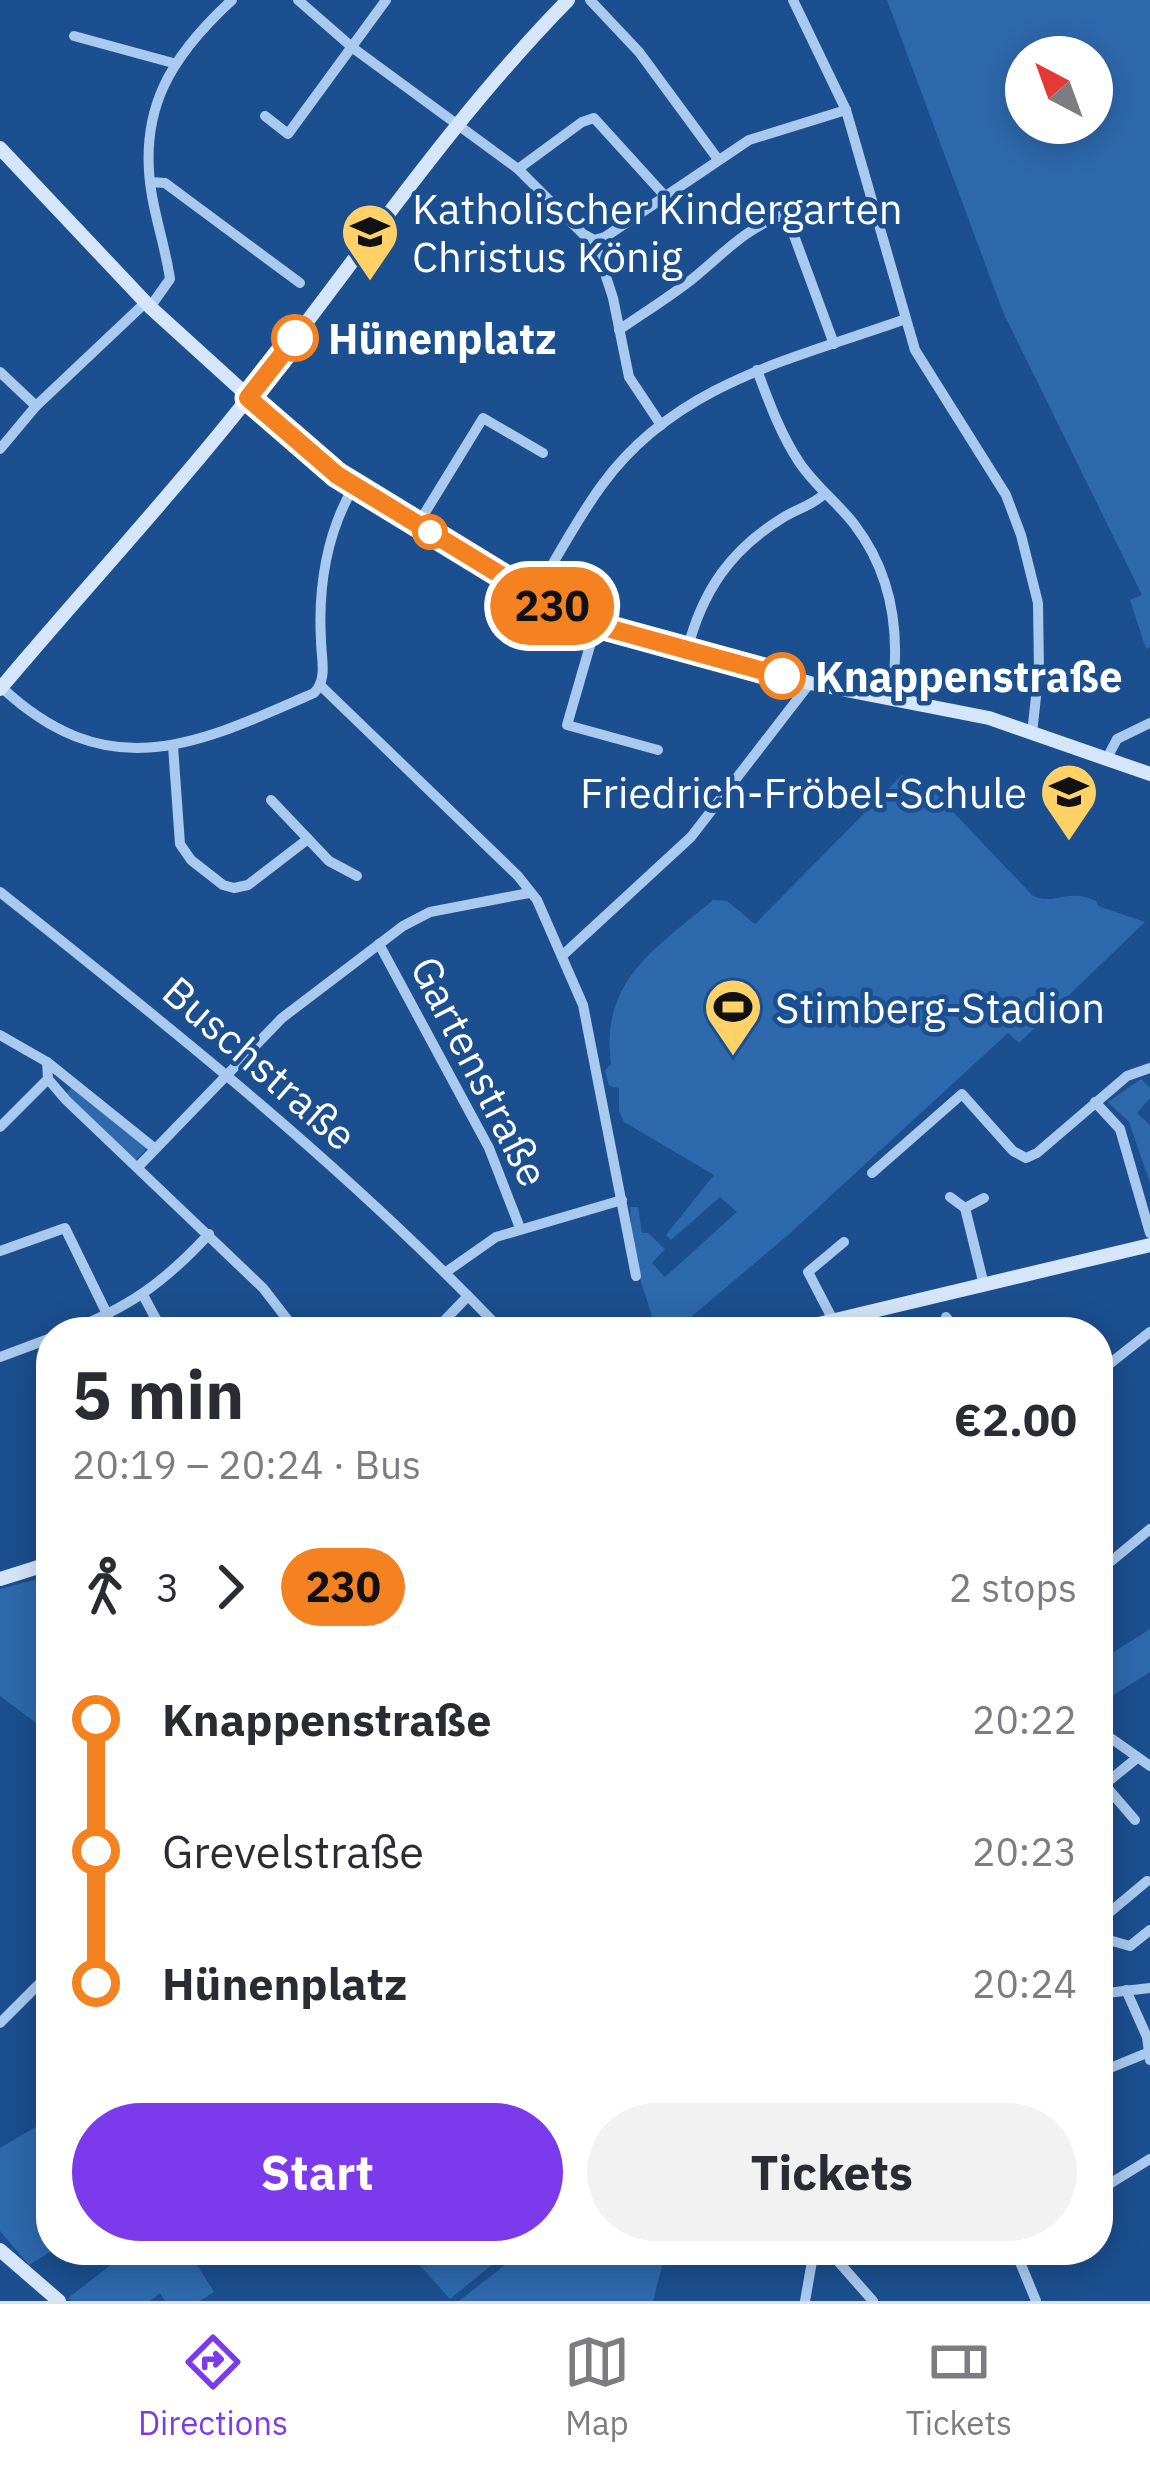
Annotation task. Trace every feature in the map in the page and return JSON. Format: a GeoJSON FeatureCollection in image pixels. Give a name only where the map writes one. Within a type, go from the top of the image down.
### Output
{"type":"FeatureCollection","features":[{"type":"Feature","properties":{"kind":"street"},"geometry":{"type":"LineString","coordinates":[[0,449],[36,406],[148,305],[170,279],[148,158],[161,88],[172,63],[232,0]]}},
{"type":"Feature","properties":{"kind":"street"},"geometry":{"type":"LineString","coordinates":[[298,0],[316,20],[518,169],[596,245],[629,377],[661,425]]}},
{"type":"Feature","properties":{"kind":"street"},"geometry":{"type":"LineString","coordinates":[[265,116],[288,134],[386,0]]}},
{"type":"Feature","properties":{"kind":"street"},"geometry":{"type":"LineString","coordinates":[[354,486],[336,524],[324,573],[321,686],[314,693],[211,738],[135,748],[86,740],[30,712],[0,687],[248,398],[459,126],[568,0]]}},
{"type":"Feature","properties":{"kind":"street"},"geometry":{"type":"LineString","coordinates":[[590,0],[639,52],[717,158]]}},
{"type":"Feature","properties":{"kind":"street"},"geometry":{"type":"LineString","coordinates":[[793,0],[845,110],[903,320],[931,381],[1006,495],[1021,535],[1038,603],[1039,670],[1032,733]]}},
{"type":"Feature","properties":{"kind":"street"},"geometry":{"type":"LineString","coordinates":[[74,36],[172,63]]}},
{"type":"Feature","properties":{"kind":"street"},"geometry":{"type":"LineString","coordinates":[[596,245],[717,158],[785,126],[845,110]]}},
{"type":"Feature","properties":{"kind":"street"},"geometry":{"type":"LineString","coordinates":[[518,169],[594,118],[664,195]]}},
{"type":"Feature","properties":{"kind":"street"},"geometry":{"type":"LineString","coordinates":[[0,148],[148,305],[248,398],[354,486],[571,618],[810,683],[989,718],[1150,774]]}},
{"type":"Feature","properties":{"kind":"street"},"geometry":{"type":"LineString","coordinates":[[151,182],[165,183],[300,283]]}},
{"type":"Feature","properties":{"kind":"street"},"geometry":{"type":"LineString","coordinates":[[619,330],[766,220],[786,214],[834,344]]}},
{"type":"Feature","properties":{"kind":"street"},"geometry":{"type":"LineString","coordinates":[[535,596],[602,485],[661,425],[715,387],[903,320]]}},
{"type":"Feature","properties":{"kind":"street"},"geometry":{"type":"LineString","coordinates":[[758,370],[779,429],[824,494],[868,545],[889,595],[897,644],[891,700]]}},
{"type":"Feature","properties":{"kind":"street"},"geometry":{"type":"LineString","coordinates":[[0,373],[36,406]]}},
{"type":"Feature","properties":{"kind":"street"},"geometry":{"type":"LineString","coordinates":[[418,524],[483,418],[543,453]]}},
{"type":"Feature","properties":{"kind":"street"},"geometry":{"type":"LineString","coordinates":[[687,651],[703,601],[730,559],[763,530],[824,494]]}},
{"type":"Feature","properties":{"kind":"street"},"geometry":{"type":"LineString","coordinates":[[596,625],[567,725],[658,750]]}},
{"type":"Feature","properties":{"kind":"street"},"geometry":{"type":"LineString","coordinates":[[563,955],[691,837],[810,683]]}},
{"type":"Feature","properties":{"kind":"street"},"geometry":{"type":"LineString","coordinates":[[321,686],[518,876],[537,900],[583,1005],[636,1276]]}},
{"type":"Feature","properties":{"kind":"street"},"geometry":{"type":"LineString","coordinates":[[1106,760],[1117,739],[1150,723]]}},
{"type":"Feature","properties":{"kind":"street"},"geometry":{"type":"LineString","coordinates":[[173,746],[180,844],[191,860],[223,885],[248,885],[308,839]]}},
{"type":"Feature","properties":{"kind":"street"},"geometry":{"type":"LineString","coordinates":[[271,800],[328,861],[357,876]]}},
{"type":"Feature","properties":{"kind":"street","name":"Buschstraße"},"geometry":{"type":"LineString","coordinates":[[0,892],[228,1072],[446,1272],[488,1317]]}},
{"type":"Feature","properties":{"kind":"street"},"geometry":{"type":"LineString","coordinates":[[138,1167],[282,1018],[379,944],[430,912],[529,892]]}},
{"type":"Feature","properties":{"kind":"street","name":"Gartenstraße"},"geometry":{"type":"LineString","coordinates":[[379,944],[489,1148],[520,1228]]}},
{"type":"Feature","properties":{"kind":"street"},"geometry":{"type":"LineString","coordinates":[[0,1035],[47,1062],[154,1148]]}},
{"type":"Feature","properties":{"kind":"street"},"geometry":{"type":"LineString","coordinates":[[47,1062],[48,1078],[263,1288],[285,1317]]}},
{"type":"Feature","properties":{"kind":"street"},"geometry":{"type":"LineString","coordinates":[[872,1173],[962,1094],[1026,1159],[1126,1076],[1150,1068]]}},
{"type":"Feature","properties":{"kind":"street"},"geometry":{"type":"LineString","coordinates":[[0,1127],[48,1078]]}},
{"type":"Feature","properties":{"kind":"street"},"geometry":{"type":"LineString","coordinates":[[1095,1102],[1120,1129],[1150,1233]]}},
{"type":"Feature","properties":{"kind":"street"},"geometry":{"type":"LineString","coordinates":[[950,1197],[964,1208],[984,1285]]}},
{"type":"Feature","properties":{"kind":"street"},"geometry":{"type":"LineString","coordinates":[[964,1208],[984,1198]]}},
{"type":"Feature","properties":{"kind":"street"},"geometry":{"type":"LineString","coordinates":[[446,1272],[477,1247],[520,1228],[622,1200]]}},
{"type":"Feature","properties":{"kind":"street"},"geometry":{"type":"LineString","coordinates":[[0,1251],[65,1228],[108,1316],[161,1283],[209,1234]]}},
{"type":"Feature","properties":{"kind":"street"},"geometry":{"type":"LineString","coordinates":[[831,1317],[808,1272],[844,1242]]}},
{"type":"Feature","properties":{"kind":"street"},"geometry":{"type":"LineString","coordinates":[[850,1317],[1150,1245]]}},
{"type":"Feature","properties":{"kind":"street"},"geometry":{"type":"LineString","coordinates":[[142,1295],[154,1317]]}},
{"type":"Feature","properties":{"kind":"street"},"geometry":{"type":"LineString","coordinates":[[448,1317],[468,1296]]}},
{"type":"Feature","properties":{"kind":"street"},"geometry":{"type":"LineString","coordinates":[[1113,1361],[1150,1332]]}},
{"type":"Feature","properties":{"kind":"street"},"geometry":{"type":"LineString","coordinates":[[0,1357],[36,1343]]}},
{"type":"Feature","properties":{"kind":"street"},"geometry":{"type":"LineString","coordinates":[[1113,1559],[1150,1528]]}},
{"type":"Feature","properties":{"kind":"street"},"geometry":{"type":"LineString","coordinates":[[0,1579],[36,1568]]}},
{"type":"Feature","properties":{"kind":"street"},"geometry":{"type":"LineString","coordinates":[[1113,1740],[1150,1766]]}},
{"type":"Feature","properties":{"kind":"street"},"geometry":{"type":"LineString","coordinates":[[1113,1776],[1137,1757]]}},
{"type":"Feature","properties":{"kind":"street"},"geometry":{"type":"LineString","coordinates":[[1113,1793],[1135,1820]]}},
{"type":"Feature","properties":{"kind":"street"},"geometry":{"type":"LineString","coordinates":[[1113,1910],[1148,1881]]}},
{"type":"Feature","properties":{"kind":"street"},"geometry":{"type":"LineString","coordinates":[[1113,1941],[1130,1946],[1150,1930]]}},
{"type":"Feature","properties":{"kind":"street"},"geometry":{"type":"LineString","coordinates":[[0,2023],[36,1987]]}},
{"type":"Feature","properties":{"kind":"street"},"geometry":{"type":"LineString","coordinates":[[1113,1992],[1150,1988]]}},
{"type":"Feature","properties":{"kind":"street"},"geometry":{"type":"LineString","coordinates":[[1113,2068],[1149,2056],[1147,2037],[1126,1990]]}},
{"type":"Feature","properties":{"kind":"street"},"geometry":{"type":"LineString","coordinates":[[1113,2182],[1150,2159]]}},
{"type":"Feature","properties":{"kind":"street"},"geometry":{"type":"LineString","coordinates":[[0,2250],[59,2301]]}},
{"type":"Feature","properties":{"kind":"street"},"geometry":{"type":"LineString","coordinates":[[805,2301],[811,2265]]}},
{"type":"Feature","properties":{"kind":"street"},"geometry":{"type":"LineString","coordinates":[[841,2265],[873,2301]]}},
{"type":"Feature","properties":{"kind":"street"},"geometry":{"type":"LineString","coordinates":[[1022,2265],[1036,2301]]}},
{"type":"Feature","properties":{"kind":"shaded area"},"geometry":{"type":"Polygon","coordinates":[[[887,0],[1150,0],[1150,647],[1146,649],[1130,600],[1142,595],[1003,312],[887,0]]]}},
{"type":"Feature","properties":{"kind":"shaded area"},"geometry":{"type":"Polygon","coordinates":[[[902,775],[927,796],[936,794],[1033,896],[1085,897],[1145,922],[1019,1043],[1008,1033],[788,1235],[691,1317],[652,1317],[633,1257],[630,1207],[638,1207],[642,1233],[665,1249],[652,1263],[665,1277],[737,1212],[720,1197],[671,1240],[666,1235],[714,1175],[624,1122],[619,1088],[609,1086],[605,1071],[611,1064],[614,1010],[623,988],[652,951],[713,900],[727,901],[755,924],[902,775]]]}},
{"type":"Feature","properties":{"kind":"shaded area"},"geometry":{"type":"Polygon","coordinates":[[[1141,1079],[1150,1088],[1150,1098],[1137,1113],[1150,1125],[1150,1183],[1129,1122],[1108,1102],[1141,1079]]]}},
{"type":"Feature","properties":{"kind":"shaded area"},"geometry":{"type":"Polygon","coordinates":[[[73,1085],[147,1148],[136,1160],[66,1094],[73,1085]]]}},
{"type":"Feature","properties":{"kind":"shaded area"},"geometry":{"type":"Polygon","coordinates":[[[36,1580],[36,1723],[0,1696],[0,1589],[36,1580]]]}},
{"type":"Feature","properties":{"kind":"shaded area"},"geometry":{"type":"Polygon","coordinates":[[[1150,1629],[1150,1672],[1113,1695],[1113,1652],[1150,1629]]]}},
{"type":"Feature","properties":{"kind":"shaded area"},"geometry":{"type":"Polygon","coordinates":[[[36,2127],[36,2261],[29,2265],[0,2231],[0,2148],[36,2127]]]}},
{"type":"Feature","properties":{"kind":"shaded area"},"geometry":{"type":"Polygon","coordinates":[[[111,2265],[197,2265],[214,2292],[200,2301],[165,2301],[160,2293],[150,2301],[68,2298],[111,2265]]]}},
{"type":"Feature","properties":{"kind":"shaded area"},"geometry":{"type":"Polygon","coordinates":[[[419,2265],[492,2265],[450,2299],[419,2265]]]}},
{"type":"Feature","properties":{"kind":"shaded area"},"geometry":{"type":"Polygon","coordinates":[[[505,2265],[662,2265],[653,2301],[459,2301],[505,2265]]]}},
{"type":"Feature","properties":{"kind":"bus line","name":"230"},"geometry":{"type":"LineString","coordinates":[[295,338],[248,398],[337,475],[571,618],[782,676]]}},
{"type":"Feature","properties":{"kind":"place","name":"Katholischer Kindergarten Christus König"},"geometry":{"type":"Point","coordinates":[370,283]}},
{"type":"Feature","properties":{"kind":"place","name":"Hünenplatz"},"geometry":{"type":"Point","coordinates":[295,338]}},
{"type":"Feature","properties":{"kind":"place","name":"Knappenstraße"},"geometry":{"type":"Point","coordinates":[782,676]}},
{"type":"Feature","properties":{"kind":"place","name":"Friedrich-Fröbel-Schule"},"geometry":{"type":"Point","coordinates":[1069,843]}},
{"type":"Feature","properties":{"kind":"place","name":"Stimberg-Stadion"},"geometry":{"type":"Point","coordinates":[733,1058]}}]}
